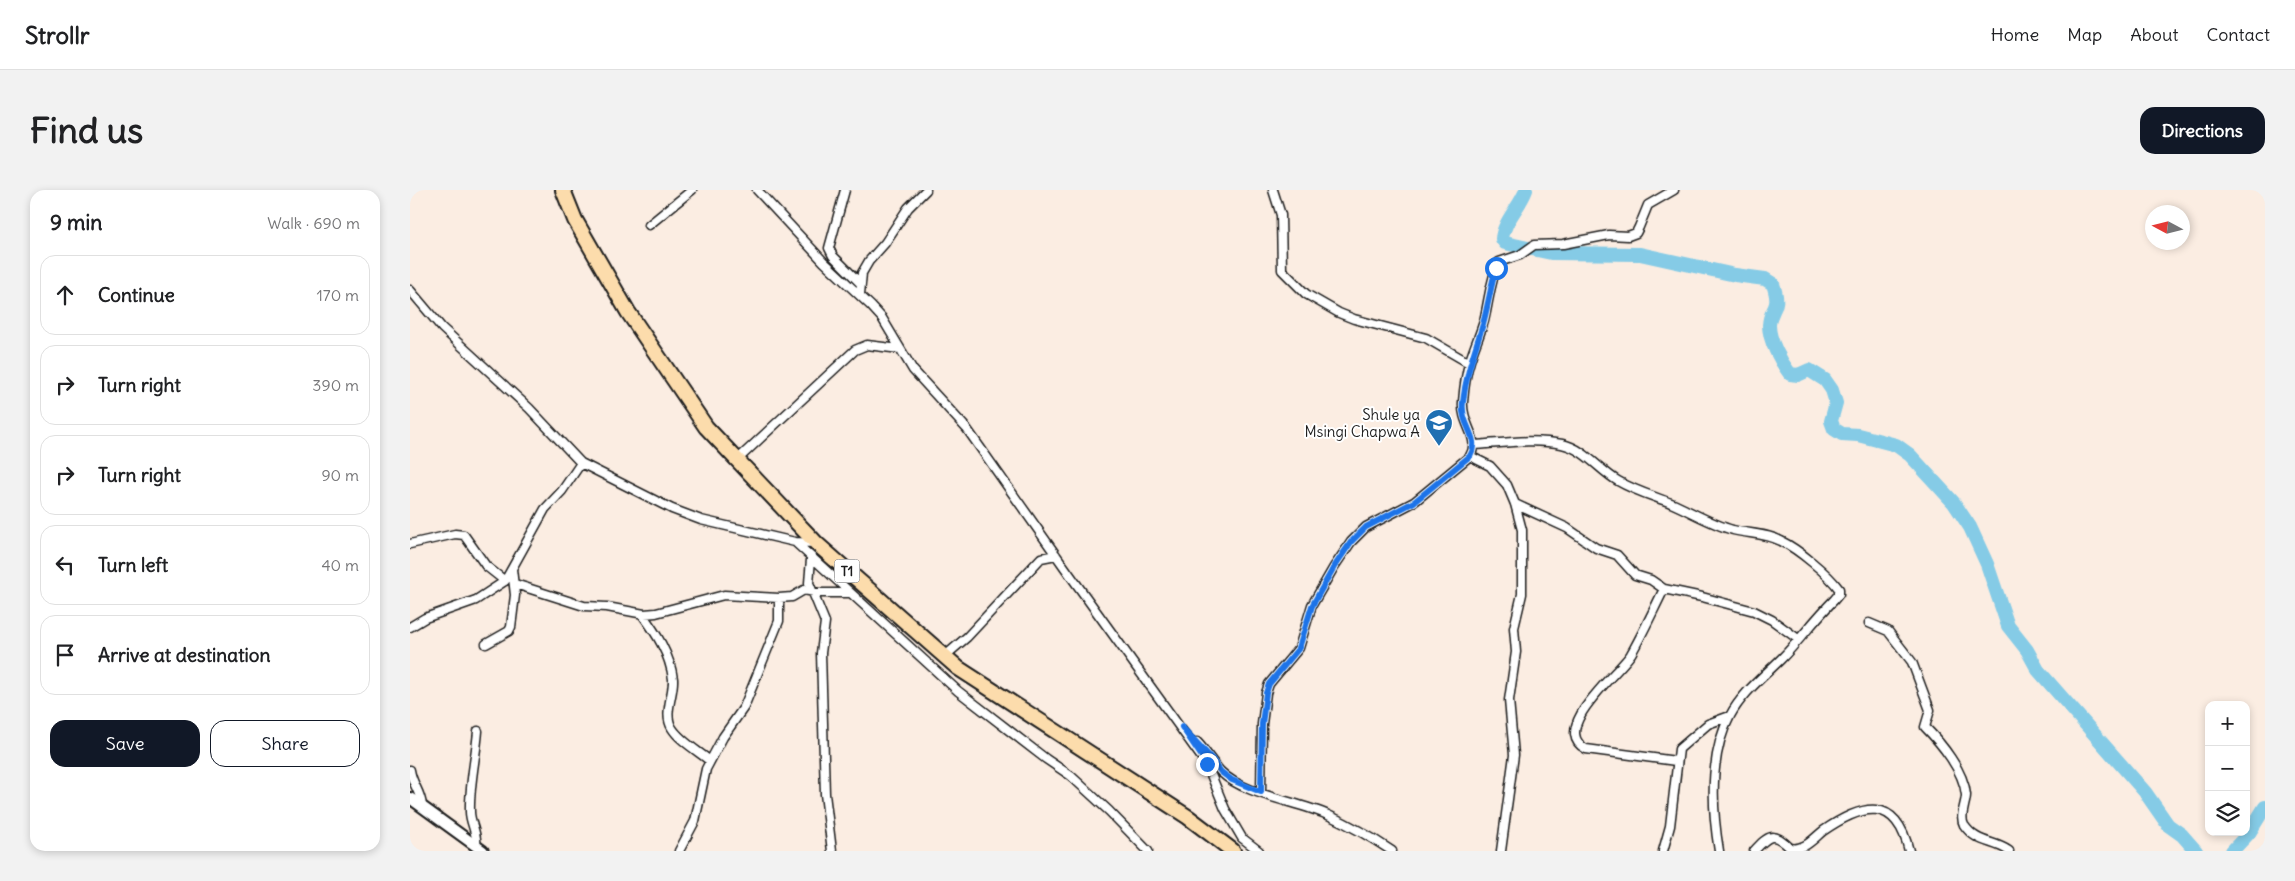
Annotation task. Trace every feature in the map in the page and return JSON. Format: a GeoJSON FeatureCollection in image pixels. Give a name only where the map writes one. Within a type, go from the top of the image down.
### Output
{"type":"FeatureCollection","features":[{"type":"Feature","properties":{"kind":"highway","name":"T1"},"geometry":{"type":"LineString","coordinates":[[562,190],[575,220],[628,312],[706,428],[817,544],[905,624],[958,668],[1188,817],[1233,851]]}},
{"type":"Feature","properties":{"kind":"street"},"geometry":{"type":"LineString","coordinates":[[649,225],[692,190]]}},
{"type":"Feature","properties":{"kind":"street"},"geometry":{"type":"LineString","coordinates":[[757,190],[824,262],[860,294],[882,318],[913,370],[967,429],[1056,555],[1182,727],[1207,764],[1225,808],[1242,838],[1259,851]]}},
{"type":"Feature","properties":{"kind":"street"},"geometry":{"type":"LineString","coordinates":[[845,190],[829,248],[833,256],[860,283]]}},
{"type":"Feature","properties":{"kind":"street"},"geometry":{"type":"LineString","coordinates":[[860,294],[862,273],[869,261],[885,243],[908,208],[926,190]]}},
{"type":"Feature","properties":{"kind":"street"},"geometry":{"type":"LineString","coordinates":[[1273,190],[1281,216],[1282,270],[1306,294],[1322,305],[1354,320],[1401,330],[1436,342],[1469,363]]}},
{"type":"Feature","properties":{"kind":"street"},"geometry":{"type":"LineString","coordinates":[[1261,792],[1262,724],[1266,693],[1269,684],[1299,648],[1312,606],[1334,567],[1351,542],[1366,527],[1414,502],[1470,456],[1475,445],[1465,424],[1463,411],[1469,363],[1484,322],[1496,268],[1500,260],[1520,255],[1534,245],[1563,244],[1608,235],[1628,236],[1636,233],[1648,205],[1674,190]]}},
{"type":"Feature","properties":{"kind":"street"},"geometry":{"type":"LineString","coordinates":[[410,290],[442,328],[529,408],[581,463],[672,509],[694,517],[795,542],[817,544]]}},
{"type":"Feature","properties":{"kind":"street"},"geometry":{"type":"LineString","coordinates":[[736,460],[855,350],[867,345],[900,349]]}},
{"type":"Feature","properties":{"kind":"street"},"geometry":{"type":"LineString","coordinates":[[1475,445],[1528,442],[1563,444],[1577,450],[1620,482],[1642,493],[1670,503],[1711,523],[1743,532],[1770,535],[1784,542],[1827,575],[1839,589],[1839,594],[1834,600],[1781,659],[1758,679],[1730,716],[1723,735],[1713,784],[1719,851]]}},
{"type":"Feature","properties":{"kind":"street"},"geometry":{"type":"LineString","coordinates":[[1470,456],[1490,466],[1507,485],[1515,504],[1522,530],[1522,594],[1514,628],[1516,652],[1509,700],[1514,755],[1501,851]]}},
{"type":"Feature","properties":{"kind":"street"},"geometry":{"type":"LineString","coordinates":[[410,627],[425,618],[476,600],[505,581],[545,509],[562,491],[581,463]]}},
{"type":"Feature","properties":{"kind":"street"},"geometry":{"type":"LineString","coordinates":[[1515,504],[1567,528],[1596,548],[1617,555],[1635,575],[1651,580],[1664,589],[1702,596],[1754,611],[1772,620],[1798,639]]}},
{"type":"Feature","properties":{"kind":"street"},"geometry":{"type":"LineString","coordinates":[[410,544],[455,534],[464,535],[486,566],[505,581]]}},
{"type":"Feature","properties":{"kind":"street"},"geometry":{"type":"LineString","coordinates":[[795,542],[958,691],[1071,776],[1148,851]]}},
{"type":"Feature","properties":{"kind":"street"},"geometry":{"type":"LineString","coordinates":[[945,656],[967,637],[1041,558],[1056,555]]}},
{"type":"Feature","properties":{"kind":"street"},"geometry":{"type":"LineString","coordinates":[[812,559],[808,575],[812,592],[825,622],[821,653],[825,794],[832,851]]}},
{"type":"Feature","properties":{"kind":"street"},"geometry":{"type":"LineString","coordinates":[[486,644],[509,631],[511,626],[515,584],[512,569]]}},
{"type":"Feature","properties":{"kind":"street"},"geometry":{"type":"LineString","coordinates":[[515,584],[584,606],[607,607],[642,614],[656,613],[724,594],[780,598],[792,597],[804,590],[850,593]]}},
{"type":"Feature","properties":{"kind":"street"},"geometry":{"type":"LineString","coordinates":[[1664,589],[1630,655],[1616,674],[1597,690],[1586,705],[1575,732],[1575,739],[1586,749],[1676,761]]}},
{"type":"Feature","properties":{"kind":"street"},"geometry":{"type":"LineString","coordinates":[[679,851],[695,821],[703,780],[710,761],[748,696],[756,672],[779,621],[780,598]]}},
{"type":"Feature","properties":{"kind":"street"},"geometry":{"type":"LineString","coordinates":[[642,614],[652,627],[670,662],[673,681],[669,717],[671,727],[710,761]]}},
{"type":"Feature","properties":{"kind":"street"},"geometry":{"type":"LineString","coordinates":[[1869,623],[1888,631],[1912,662],[1930,710],[1925,727],[1946,752],[1966,792],[1962,819],[1964,825],[1979,840],[2009,851]]}},
{"type":"Feature","properties":{"kind":"street"},"geometry":{"type":"LineString","coordinates":[[1663,851],[1670,826],[1676,761],[1679,749],[1708,724],[1730,716]]}},
{"type":"Feature","properties":{"kind":"street"},"geometry":{"type":"LineString","coordinates":[[1182,727],[1212,759],[1221,772],[1232,780],[1261,792],[1327,814],[1366,834],[1392,851]]}},
{"type":"Feature","properties":{"kind":"street"},"geometry":{"type":"LineString","coordinates":[[478,731],[470,796],[470,816],[479,848]]}},
{"type":"Feature","properties":{"kind":"street"},"geometry":{"type":"LineString","coordinates":[[410,770],[412,783],[419,792],[422,806]]}},
{"type":"Feature","properties":{"kind":"street"},"geometry":{"type":"LineString","coordinates":[[410,798],[479,848]]}},
{"type":"Feature","properties":{"kind":"street"},"geometry":{"type":"LineString","coordinates":[[1754,851],[1767,838],[1773,836],[1780,837],[1790,848],[1802,848],[1842,819],[1871,809],[1884,810],[1895,818],[1909,851]]}},
{"type":"Feature","properties":{"kind":"waterway"},"geometry":{"type":"LineString","coordinates":[[1526,190],[1505,227],[1502,239],[1505,243],[1551,253],[1640,254],[1735,275],[1765,279],[1773,284],[1776,304],[1771,314],[1769,325],[1771,338],[1776,351],[1790,374],[1798,375],[1809,370],[1825,380],[1832,390],[1836,403],[1831,421],[1834,429],[1842,434],[1858,435],[1896,445],[1910,455],[1954,503],[1970,527],[1987,564],[2008,626],[2027,650],[2038,670],[2145,792],[2168,825],[2182,835],[2196,851]]}},
{"type":"Feature","properties":{"kind":"waterway"},"geometry":{"type":"LineString","coordinates":[[2232,851],[2249,833],[2265,807]]}},
{"type":"Feature","properties":{"kind":"place","name":"Shule ya Msingi Chapwa A"},"geometry":{"type":"Point","coordinates":[1439,447]}},
{"type":"Feature","properties":{"kind":"route"},"geometry":{"type":"LineString","coordinates":[[1207,764],[1182,727],[1212,759],[1221,772],[1232,780],[1261,792],[1262,724],[1266,693],[1269,684],[1299,648],[1312,606],[1334,567],[1351,542],[1366,527],[1414,502],[1470,456],[1475,445],[1465,424],[1463,403],[1469,363],[1484,322],[1491,283],[1496,268]]}}]}
